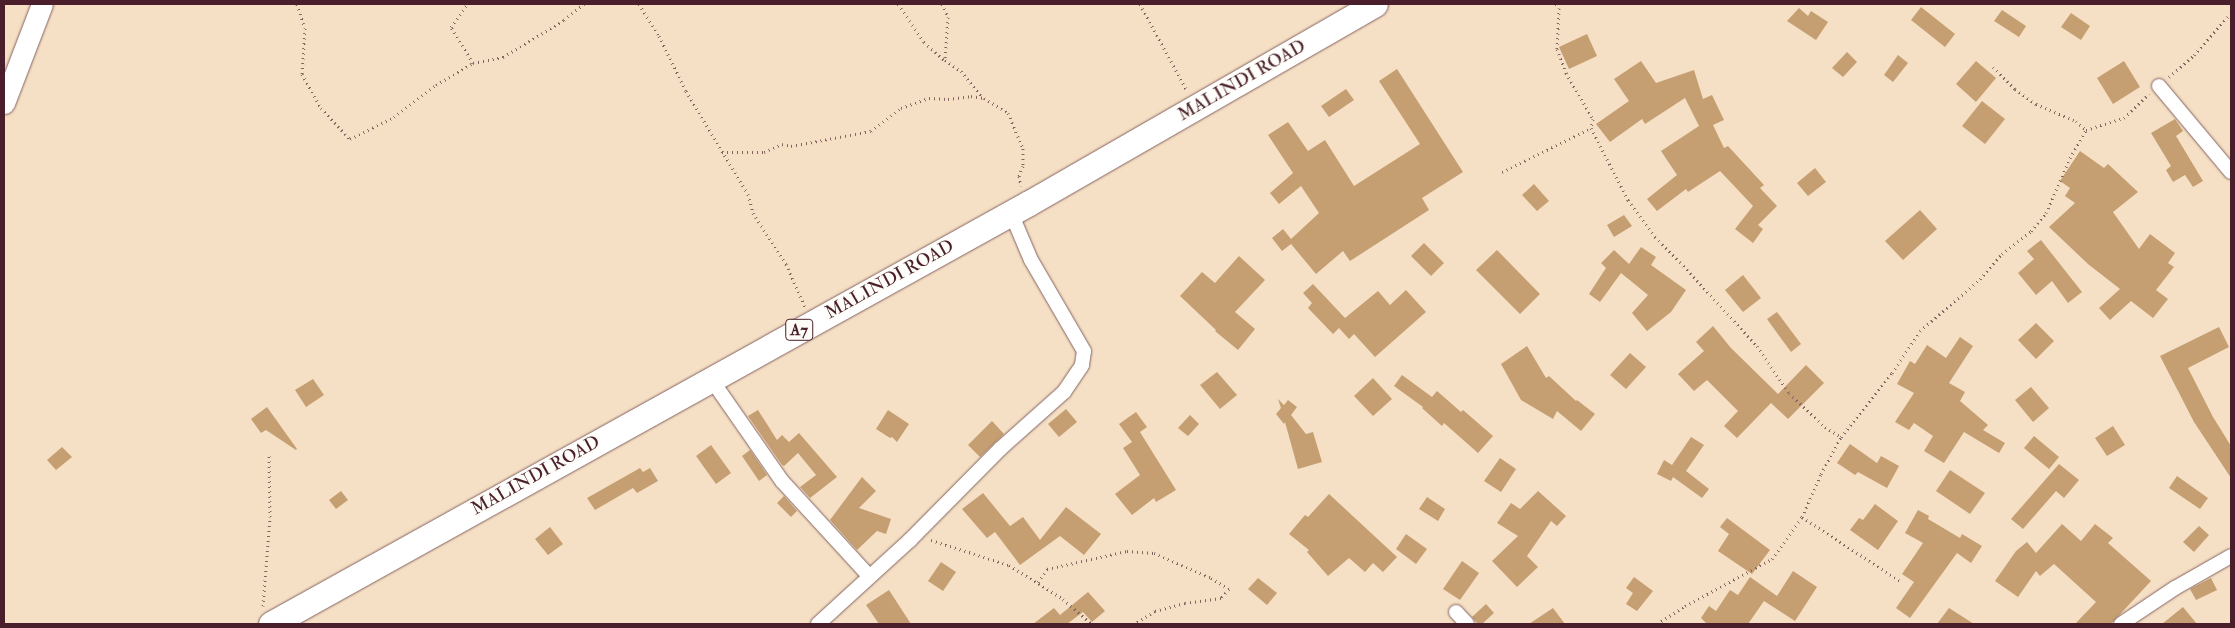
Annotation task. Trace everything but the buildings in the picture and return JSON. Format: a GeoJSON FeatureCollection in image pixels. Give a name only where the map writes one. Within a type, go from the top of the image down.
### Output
{"type":"FeatureCollection","features":[{"type":"Feature","properties":{"kind":"highway","name":"MALINDI ROAD"},"geometry":{"type":"LineString","coordinates":[[266,620],[1020,208],[1375,4]]}},
{"type":"Feature","properties":{"kind":"main road"},"geometry":{"type":"LineString","coordinates":[[4,103],[42,4]]}},
{"type":"Feature","properties":{"kind":"street"},"geometry":{"type":"LineString","coordinates":[[2159,86],[2179,107],[2231,172]]}},
{"type":"Feature","properties":{"kind":"street"},"geometry":{"type":"LineString","coordinates":[[818,624],[910,540],[1000,449],[1064,392],[1082,365],[1084,351],[1032,260],[1020,208]]}},
{"type":"Feature","properties":{"kind":"street"},"geometry":{"type":"LineString","coordinates":[[711,378],[782,481],[869,576]]}},
{"type":"Feature","properties":{"kind":"street"},"geometry":{"type":"LineString","coordinates":[[2122,624],[2175,588],[2231,556]]}},
{"type":"Feature","properties":{"kind":"street"},"geometry":{"type":"LineString","coordinates":[[1456,612],[1467,624]]}},
{"type":"Feature","properties":{"kind":"path"},"geometry":{"type":"LineString","coordinates":[[297,4],[305,28],[302,74],[321,108],[350,139],[394,117],[436,85],[473,63],[503,57],[556,25],[584,4]]}},
{"type":"Feature","properties":{"kind":"path"},"geometry":{"type":"LineString","coordinates":[[467,4],[451,26],[473,63]]}},
{"type":"Feature","properties":{"kind":"path"},"geometry":{"type":"LineString","coordinates":[[639,4],[722,152],[748,194],[753,213],[786,264],[812,323]]}},
{"type":"Feature","properties":{"kind":"path"},"geometry":{"type":"LineString","coordinates":[[898,4],[924,42],[961,71],[984,98],[1008,112],[1023,148],[1024,166],[1019,176],[1020,208]]}},
{"type":"Feature","properties":{"kind":"path"},"geometry":{"type":"LineString","coordinates":[[942,4],[948,17],[945,60]]}},
{"type":"Feature","properties":{"kind":"path"},"geometry":{"type":"LineString","coordinates":[[1140,4],[1196,108]]}},
{"type":"Feature","properties":{"kind":"path"},"geometry":{"type":"LineString","coordinates":[[1556,4],[1558,8],[1557,49],[1566,73],[1593,118],[1591,128],[1628,200],[1654,237],[1680,262],[1757,346],[1789,393],[1825,427],[1841,437]]}},
{"type":"Feature","properties":{"kind":"path"},"geometry":{"type":"LineString","coordinates":[[1657,624],[1685,606],[1772,559],[1802,518],[1821,474],[1841,437],[1892,373],[1920,331],[1980,278],[2002,254],[2031,231],[2046,213],[2070,158],[2086,130],[2076,121],[2029,99],[2015,89],[1993,67]]}},
{"type":"Feature","properties":{"kind":"path"},"geometry":{"type":"LineString","coordinates":[[722,152],[764,152],[782,144],[791,146],[871,131],[901,108],[929,98],[948,99],[971,96],[984,98]]}},
{"type":"Feature","properties":{"kind":"path"},"geometry":{"type":"LineString","coordinates":[[1502,172],[1591,128]]}},
{"type":"Feature","properties":{"kind":"path"},"geometry":{"type":"LineString","coordinates":[[266,620],[270,517],[269,453]]}},
{"type":"Feature","properties":{"kind":"path"},"geometry":{"type":"LineString","coordinates":[[1802,518],[1900,581]]}},
{"type":"Feature","properties":{"kind":"path"},"geometry":{"type":"LineString","coordinates":[[910,540],[934,540],[1009,565],[1063,599],[1092,624]]}},
{"type":"Feature","properties":{"kind":"path"},"geometry":{"type":"LineString","coordinates":[[1038,582],[1047,569],[1127,551],[1154,553],[1211,578],[1229,589],[1220,598],[1184,603],[1154,611],[1134,624]]}}]}
